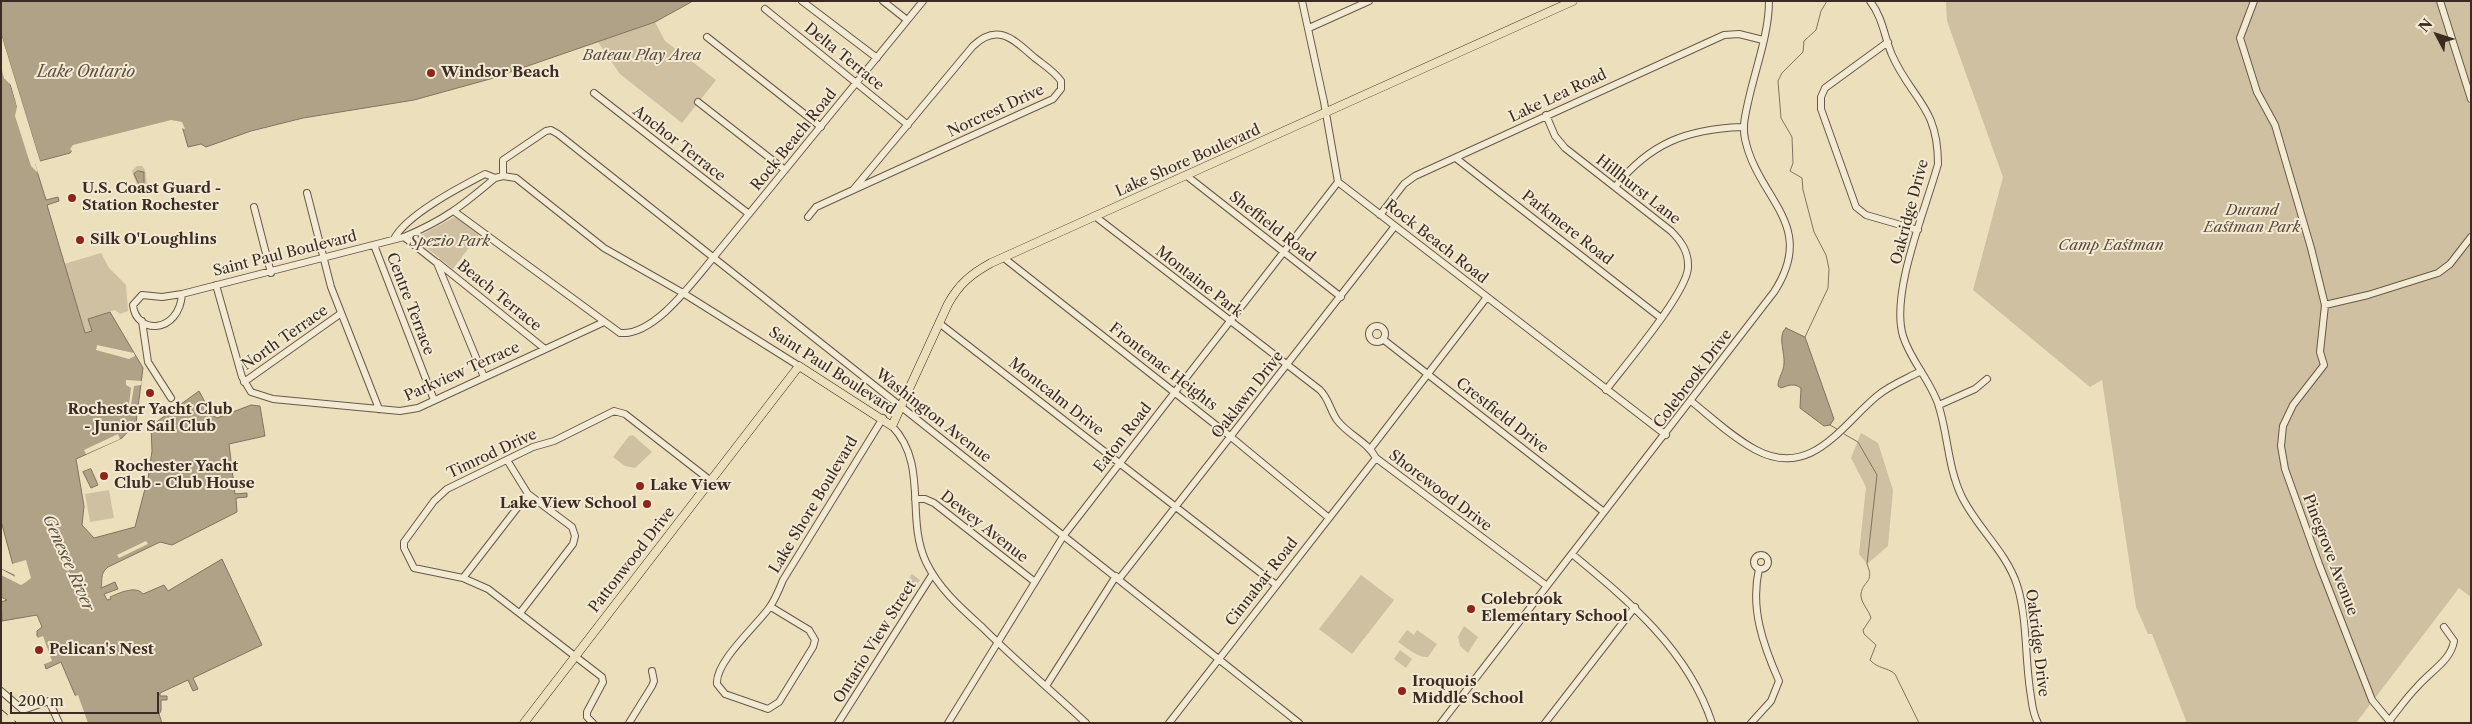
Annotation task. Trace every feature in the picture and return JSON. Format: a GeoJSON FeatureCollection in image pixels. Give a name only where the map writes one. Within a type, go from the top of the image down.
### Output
{"type":"FeatureCollection","features":[{"type":"Feature","properties":{"kind":"main road","name":"Lake Shore Boulevard"},"geometry":{"type":"LineString","coordinates":[[892,426],[948,304],[963,282],[979,270],[1573,1]]}},
{"type":"Feature","properties":{"kind":"main road","name":"Saint Paul Boulevard"},"geometry":{"type":"LineString","coordinates":[[799,366],[883,418],[892,426]]}},
{"type":"Feature","properties":{"kind":"main road","name":"Pattonwood Drive"},"geometry":{"type":"LineString","coordinates":[[524,723],[799,366]]}},
{"type":"Feature","properties":{"kind":"street"},"geometry":{"type":"LineString","coordinates":[[802,1],[877,58]]}},
{"type":"Feature","properties":{"kind":"street"},"geometry":{"type":"LineString","coordinates":[[883,1],[907,20]]}},
{"type":"Feature","properties":{"kind":"street","name":"Rock Beach Road"},"geometry":{"type":"LineString","coordinates":[[683,293],[923,1]]}},
{"type":"Feature","properties":{"kind":"street"},"geometry":{"type":"LineString","coordinates":[[1302,1],[1326,113],[1338,182]]}},
{"type":"Feature","properties":{"kind":"street"},"geometry":{"type":"LineString","coordinates":[[1309,28],[1368,1]]}},
{"type":"Feature","properties":{"kind":"street"},"geometry":{"type":"LineString","coordinates":[[1615,187],[1643,158],[1668,141],[1699,131],[1742,127],[1763,40],[1769,1]]}},
{"type":"Feature","properties":{"kind":"street","name":"Oakridge Drive"},"geometry":{"type":"LineString","coordinates":[[1870,1],[1882,20],[1888,42],[1898,66],[1930,117],[1936,137],[1938,164],[1918,230],[1900,312],[1904,338],[1939,405],[1954,474],[1962,496],[2006,563],[2016,582],[2021,602],[2026,664],[2034,713],[2038,723]]}},
{"type":"Feature","properties":{"kind":"street"},"geometry":{"type":"LineString","coordinates":[[2254,1],[2240,38],[2257,92],[2276,125],[2325,305],[2368,295],[2438,273],[2450,264],[2471,237]]}},
{"type":"Feature","properties":{"kind":"street"},"geometry":{"type":"LineString","coordinates":[[2440,1],[2471,100]]}},
{"type":"Feature","properties":{"kind":"street","name":"Delta Terrace"},"geometry":{"type":"LineString","coordinates":[[765,9],[908,125]]}},
{"type":"Feature","properties":{"kind":"street","name":"Norcrest Drive"},"geometry":{"type":"LineString","coordinates":[[808,217],[816,207],[1054,99],[1061,89],[1061,82],[1010,38],[998,34],[985,37],[973,46],[853,190]]}},
{"type":"Feature","properties":{"kind":"street","name":"Lake Lea Road"},"geometry":{"type":"LineString","coordinates":[[1380,215],[1411,178],[1457,159],[1546,115],[1724,35],[1739,34],[1763,40]]}},
{"type":"Feature","properties":{"kind":"street"},"geometry":{"type":"LineString","coordinates":[[707,37],[820,127]]}},
{"type":"Feature","properties":{"kind":"street"},"geometry":{"type":"LineString","coordinates":[[1888,42],[1825,88],[1821,97],[1821,109],[1856,207],[1866,215],[1918,230]]}},
{"type":"Feature","properties":{"kind":"street","name":"Anchor Terrace"},"geometry":{"type":"LineString","coordinates":[[594,93],[749,214]]}},
{"type":"Feature","properties":{"kind":"street"},"geometry":{"type":"LineString","coordinates":[[698,102],[785,170]]}},
{"type":"Feature","properties":{"kind":"street","name":"Hillhurst Lane"},"geometry":{"type":"LineString","coordinates":[[1546,115],[1556,136],[1565,148],[1671,231],[1685,250],[1688,268],[1686,278],[1677,296],[1606,390]]}},
{"type":"Feature","properties":{"kind":"street","name":"Colebrook Drive"},"geometry":{"type":"LineString","coordinates":[[1441,723],[1546,586],[1666,435],[1774,292],[1788,264],[1790,239],[1786,224],[1754,166],[1742,127]]}},
{"type":"Feature","properties":{"kind":"street","name":"Washington Avenue"},"geometry":{"type":"LineString","coordinates":[[503,176],[503,160],[546,131],[551,130],[558,134],[1300,723]]}},
{"type":"Feature","properties":{"kind":"street","name":"Parkmere Road"},"geometry":{"type":"LineString","coordinates":[[1457,159],[1661,318]]}},
{"type":"Feature","properties":{"kind":"street","name":"Saint Paul Boulevard"},"geometry":{"type":"LineString","coordinates":[[394,240],[398,231],[406,223],[453,191],[485,174],[495,178]]}},
{"type":"Feature","properties":{"kind":"street","name":"Saint Paul Boulevard"},"geometry":{"type":"LineString","coordinates":[[142,321],[133,309],[133,305],[139,297],[146,295],[162,297],[182,294],[271,273],[404,237],[429,227],[455,212],[495,178],[503,176],[516,178],[604,248],[683,293],[799,366]]}},
{"type":"Feature","properties":{"kind":"street","name":"Sheffield Road"},"geometry":{"type":"LineString","coordinates":[[1187,176],[1341,296]]}},
{"type":"Feature","properties":{"kind":"street","name":"Rock Beach Road"},"geometry":{"type":"LineString","coordinates":[[1338,182],[1666,435]]}},
{"type":"Feature","properties":{"kind":"street","name":"Eaton Road"},"geometry":{"type":"LineString","coordinates":[[948,723],[1064,535],[1338,182]]}},
{"type":"Feature","properties":{"kind":"street"},"geometry":{"type":"LineString","coordinates":[[307,193],[323,259],[340,314],[379,409]]}},
{"type":"Feature","properties":{"kind":"street"},"geometry":{"type":"LineString","coordinates":[[254,207],[271,273]]}},
{"type":"Feature","properties":{"kind":"street"},"geometry":{"type":"LineString","coordinates":[[455,212],[620,333],[630,334],[646,328],[683,293]]}},
{"type":"Feature","properties":{"kind":"street","name":"Montaine Park"},"geometry":{"type":"LineString","coordinates":[[1096,217],[1286,366]]}},
{"type":"Feature","properties":{"kind":"street","name":"Oaklawn Drive"},"geometry":{"type":"LineString","coordinates":[[1046,686],[1118,578],[1231,437],[1395,226]]}},
{"type":"Feature","properties":{"kind":"street","name":"Beach Terrace"},"geometry":{"type":"LineString","coordinates":[[404,237],[544,349]]}},
{"type":"Feature","properties":{"kind":"street","name":"Centre Terrace"},"geometry":{"type":"LineString","coordinates":[[374,245],[434,400]]}},
{"type":"Feature","properties":{"kind":"street","name":"Frontenac Heights"},"geometry":{"type":"LineString","coordinates":[[1004,258],[1175,392],[1328,518]]}},
{"type":"Feature","properties":{"kind":"street"},"geometry":{"type":"LineString","coordinates":[[437,262],[484,377]]}},
{"type":"Feature","properties":{"kind":"street"},"geometry":{"type":"LineString","coordinates":[[216,286],[244,382]]}},
{"type":"Feature","properties":{"kind":"street"},"geometry":{"type":"LineString","coordinates":[[142,321],[152,326],[168,323],[180,309],[182,294]]}},
{"type":"Feature","properties":{"kind":"street"},"geometry":{"type":"LineString","coordinates":[[1371,448],[1487,297]]}},
{"type":"Feature","properties":{"kind":"street","name":"Pinegrove Avenue"},"geometry":{"type":"LineString","coordinates":[[2325,305],[2320,352],[2324,365],[2293,405],[2283,426],[2281,446],[2285,469],[2319,564],[2372,700],[2390,722]]}},
{"type":"Feature","properties":{"kind":"street","name":"North Terrace"},"geometry":{"type":"LineString","coordinates":[[244,382],[340,314]]}},
{"type":"Feature","properties":{"kind":"street"},"geometry":{"type":"LineString","coordinates":[[142,321],[148,362],[171,398]]}},
{"type":"Feature","properties":{"kind":"street","name":"Parkview Terrace"},"geometry":{"type":"LineString","coordinates":[[244,382],[252,392],[264,398],[379,409],[410,410],[604,322]]}},
{"type":"Feature","properties":{"kind":"street","name":"Montcalm Drive"},"geometry":{"type":"LineString","coordinates":[[939,322],[1275,584]]}},
{"type":"Feature","properties":{"kind":"street","name":"Crestfield Drive"},"geometry":{"type":"LineString","coordinates":[[1384,340],[1604,512]]}},
{"type":"Feature","properties":{"kind":"street","name":"Shorewood Drive"},"geometry":{"type":"LineString","coordinates":[[1286,366],[1323,393],[1337,421],[1371,448],[1376,458],[1546,586]]}},
{"type":"Feature","properties":{"kind":"street"},"geometry":{"type":"LineString","coordinates":[[1691,401],[1757,450],[1774,456],[1792,458],[1805,456],[1820,448],[1877,396],[1920,371]]}},
{"type":"Feature","properties":{"kind":"street"},"geometry":{"type":"LineString","coordinates":[[1939,405],[1975,389],[1987,379]]}},
{"type":"Feature","properties":{"kind":"street","name":"Timrod Drive"},"geometry":{"type":"LineString","coordinates":[[592,723],[587,717],[587,712],[603,679],[488,589],[462,578],[414,568],[404,548],[404,542],[443,492],[538,444],[554,441],[611,412],[618,411],[625,414],[710,481]]}},
{"type":"Feature","properties":{"kind":"street","name":"Lake Shore Boulevard"},"geometry":{"type":"LineString","coordinates":[[771,607],[809,630],[815,640],[813,647],[778,702],[768,709],[725,694],[719,688],[716,680],[738,645],[771,607],[783,580],[883,418]]}},
{"type":"Feature","properties":{"kind":"street","name":"Saint Paul Boulevard"},"geometry":{"type":"LineString","coordinates":[[892,426],[905,443],[911,457],[914,471],[918,539],[932,574],[950,597],[1086,723]]}},
{"type":"Feature","properties":{"kind":"street","name":"Cinnabar Road"},"geometry":{"type":"LineString","coordinates":[[1168,723],[1275,584],[1376,458]]}},
{"type":"Feature","properties":{"kind":"street"},"geometry":{"type":"LineString","coordinates":[[507,460],[528,494],[572,527],[575,536],[573,544],[520,613]]}},
{"type":"Feature","properties":{"kind":"street"},"geometry":{"type":"LineString","coordinates":[[462,578],[528,494]]}},
{"type":"Feature","properties":{"kind":"street","name":"Dewey Avenue"},"geometry":{"type":"LineString","coordinates":[[915,498],[934,502],[1035,582]]}},
{"type":"Feature","properties":{"kind":"street"},"geometry":{"type":"LineString","coordinates":[[1572,554],[1635,607],[1676,656],[1701,698],[1712,723]]}},
{"type":"Feature","properties":{"kind":"street"},"geometry":{"type":"LineString","coordinates":[[1751,723],[1771,701],[1779,681],[1758,623],[1756,590],[1759,569]]}},
{"type":"Feature","properties":{"kind":"street","name":"Ontario View Street"},"geometry":{"type":"LineString","coordinates":[[838,723],[932,574]]}},
{"type":"Feature","properties":{"kind":"street"},"geometry":{"type":"LineString","coordinates":[[1545,723],[1635,607]]}},
{"type":"Feature","properties":{"kind":"street"},"geometry":{"type":"LineString","coordinates":[[2390,722],[2417,686],[2440,665],[2453,648],[2454,641],[2444,627]]}},
{"type":"Feature","properties":{"kind":"street"},"geometry":{"type":"LineString","coordinates":[[629,723],[652,686],[654,681],[652,671]]}},
{"type":"Feature","properties":{"kind":"street"},"geometry":{"type":"LineString","coordinates":[[1,691],[23,710],[49,701],[59,723]]}},
{"type":"Feature","properties":{"kind":"green space","name":"Durand Eastman Park"},"geometry":{"type":"Polygon","coordinates":[[[1946,1],[2471,1],[2471,597],[2459,588],[2356,723],[2187,723],[2152,634],[2148,634],[2136,607],[2102,380],[2090,387],[1973,290],[2003,177],[1947,21],[1946,1]]]}},
{"type":"Feature","properties":{"kind":"green space","name":"Bateau Play Area"},"geometry":{"type":"Polygon","coordinates":[[[655,22],[665,41],[716,80],[682,123],[620,74],[598,42],[655,22]]]}},
{"type":"Feature","properties":{"kind":"green space"},"geometry":{"type":"Polygon","coordinates":[[[137,166],[142,166],[145,170],[148,192],[145,194],[140,193],[132,171],[137,166]]]}},
{"type":"Feature","properties":{"kind":"green space","name":"Spezio Park"},"geometry":{"type":"Polygon","coordinates":[[[455,217],[480,233],[453,269],[417,240],[419,236],[455,217]]]}},
{"type":"Feature","properties":{"kind":"green space"},"geometry":{"type":"Polygon","coordinates":[[[101,253],[109,268],[126,285],[128,311],[120,314],[115,310],[88,319],[92,331],[85,334],[64,264],[101,253]]]}},
{"type":"Feature","properties":{"kind":"green space"},"geometry":{"type":"Polygon","coordinates":[[[1861,433],[1878,443],[1893,490],[1888,546],[1867,564],[1859,554],[1866,487],[1851,458],[1861,433]]]}},
{"type":"Feature","properties":{"kind":"green space"},"geometry":{"type":"Polygon","coordinates":[[[633,435],[652,452],[635,468],[625,466],[613,457],[629,436],[633,435]]]}},
{"type":"Feature","properties":{"kind":"green space"},"geometry":{"type":"Polygon","coordinates":[[[109,490],[114,518],[90,522],[85,494],[109,490]]]}},
{"type":"Feature","properties":{"kind":"green space"},"geometry":{"type":"Polygon","coordinates":[[[912,574],[920,580],[912,591],[904,585],[912,574]]]}},
{"type":"Feature","properties":{"kind":"green space"},"geometry":{"type":"Polygon","coordinates":[[[1361,575],[1394,600],[1352,654],[1319,629],[1361,575]]]}},
{"type":"Feature","properties":{"kind":"green space"},"geometry":{"type":"Polygon","coordinates":[[[1464,626],[1478,637],[1468,653],[1460,646],[1458,637],[1464,626]]]}},
{"type":"Feature","properties":{"kind":"green space"},"geometry":{"type":"Polygon","coordinates":[[[1407,630],[1414,635],[1417,630],[1437,644],[1428,657],[1416,654],[1398,642],[1407,630]]]}},
{"type":"Feature","properties":{"kind":"green space"},"geometry":{"type":"Polygon","coordinates":[[[1400,650],[1412,659],[1406,668],[1394,659],[1400,650]]]}},
{"type":"Feature","properties":{"kind":"water","name":"Lake Ontario"},"geometry":{"type":"Polygon","coordinates":[[[1,1],[693,1],[655,22],[490,79],[414,100],[303,118],[251,131],[206,147],[201,144],[188,147],[182,126],[168,123],[74,148],[70,153],[40,161],[1,34],[1,1]]]}},
{"type":"Feature","properties":{"kind":"water","name":"Genesee River"},"geometry":{"type":"Polygon","coordinates":[[[1,55],[46,200],[58,197],[59,201],[47,205],[85,333],[92,331],[88,319],[110,312],[143,368],[136,423],[122,438],[76,459],[84,506],[82,525],[94,538],[135,527],[146,485],[139,484],[138,482],[148,479],[152,451],[151,426],[199,391],[212,415],[217,418],[251,405],[260,406],[265,436],[229,444],[235,494],[247,493],[247,497],[236,498],[237,512],[172,545],[160,542],[108,567],[102,575],[101,588],[115,582],[118,589],[104,594],[107,600],[111,599],[110,597],[127,591],[136,590],[143,594],[164,585],[168,591],[222,559],[262,645],[193,678],[198,689],[193,691],[188,680],[160,693],[160,696],[167,696],[167,700],[161,700],[161,711],[159,714],[162,723],[87,723],[61,662],[46,669],[37,636],[37,631],[42,627],[37,615],[2,621],[1,602],[7,600],[1,597],[1,569],[16,576],[1,521],[1,55]]]}},
{"type":"Feature","properties":{"kind":"water"},"geometry":{"type":"Polygon","coordinates":[[[138,171],[144,172],[144,186],[140,187],[134,174],[138,171]]]}},
{"type":"Feature","properties":{"kind":"water"},"geometry":{"type":"Polygon","coordinates":[[[1786,328],[1805,337],[1834,419],[1830,425],[1824,426],[1800,408],[1801,388],[1794,385],[1781,388],[1778,386],[1784,366],[1782,335],[1786,328]]]}},
{"type":"Feature","properties":{"kind":"water"},"geometry":{"type":"Polygon","coordinates":[[[91,469],[98,485],[91,488],[83,472],[91,469]]]}},
{"type":"Feature","properties":{"kind":"pier"},"geometry":{"type":"Polygon","coordinates":[[[1,34],[40,161],[38,162],[1,43],[1,34]]]}},
{"type":"Feature","properties":{"kind":"pier"},"geometry":{"type":"Polygon","coordinates":[[[1,52],[37,162],[35,163],[38,173],[31,166],[15,116],[17,107],[11,85],[4,78],[1,67],[1,52]]]}},
{"type":"Feature","properties":{"kind":"pier"},"geometry":{"type":"Polygon","coordinates":[[[171,120],[182,122],[185,129],[168,125],[73,152],[70,149],[73,145],[171,120]]]}},
{"type":"Feature","properties":{"kind":"pier"},"geometry":{"type":"Polygon","coordinates":[[[97,345],[134,353],[135,356],[129,359],[96,350],[97,345]]]}},
{"type":"Feature","properties":{"kind":"pier"},"geometry":{"type":"Polygon","coordinates":[[[126,380],[142,381],[141,385],[134,386],[131,405],[129,404],[131,388],[126,385],[126,380]]]}},
{"type":"Feature","properties":{"kind":"pier"},"geometry":{"type":"Polygon","coordinates":[[[118,434],[120,439],[86,454],[84,450],[118,434]]]}},
{"type":"Feature","properties":{"kind":"pier"},"geometry":{"type":"Polygon","coordinates":[[[146,541],[148,544],[119,558],[117,555],[146,541]]]}},
{"type":"Feature","properties":{"kind":"pier"},"geometry":{"type":"Polygon","coordinates":[[[26,560],[31,578],[21,585],[1,575],[1,569],[15,577],[12,564],[26,560]]]}},
{"type":"Feature","properties":{"kind":"pier"},"geometry":{"type":"Polygon","coordinates":[[[37,636],[38,638],[43,636],[52,661],[42,665],[35,637],[37,636]]]}},
{"type":"Feature","properties":{"kind":"pier"},"geometry":{"type":"Polygon","coordinates":[[[78,695],[88,723],[84,723],[73,697],[78,695]]]}},
{"type":"Feature","properties":{"kind":"waterway"},"geometry":{"type":"LineString","coordinates":[[1805,337],[1828,288],[1829,269],[1826,255],[1814,232],[1803,190],[1802,178],[1790,171],[1793,163],[1792,137],[1781,118],[1778,81],[1782,73],[1803,52],[1804,41],[1816,30],[1821,11],[1827,1]]}},
{"type":"Feature","properties":{"kind":"waterway"},"geometry":{"type":"LineString","coordinates":[[1830,425],[1837,429]]}},
{"type":"Feature","properties":{"kind":"waterway"},"geometry":{"type":"LineString","coordinates":[[1844,434],[1858,442],[1877,475],[1867,564],[1870,575],[1861,594],[1871,618],[1863,630],[1864,634],[1876,645],[1870,660],[1895,674],[1919,723]]}},
{"type":"Feature","properties":{"kind":"railway"},"geometry":{"type":"LineString","coordinates":[[1,709],[17,723]]}},
{"type":"Feature","properties":{"kind":"place","name":"Windsor Beach"},"geometry":{"type":"Point","coordinates":[431,73]}},
{"type":"Feature","properties":{"kind":"place","name":"U.S. Coast Guard - Station Rochester"},"geometry":{"type":"Point","coordinates":[72,198]}},
{"type":"Feature","properties":{"kind":"place","name":"Silk O'Loughlins"},"geometry":{"type":"Point","coordinates":[80,240]}},
{"type":"Feature","properties":{"kind":"place","name":"Rochester Yacht Club - Junior Sail Club"},"geometry":{"type":"Point","coordinates":[150,393]}},
{"type":"Feature","properties":{"kind":"place","name":"Rochester Yacht Club - Club House"},"geometry":{"type":"Point","coordinates":[104,476]}},
{"type":"Feature","properties":{"kind":"place","name":"Lake View"},"geometry":{"type":"Point","coordinates":[640,486]}},
{"type":"Feature","properties":{"kind":"place","name":"Lake View School"},"geometry":{"type":"Point","coordinates":[647,504]}},
{"type":"Feature","properties":{"kind":"place","name":"Colebrook Elementary School"},"geometry":{"type":"Point","coordinates":[1471,609]}},
{"type":"Feature","properties":{"kind":"place","name":"Pelican's Nest"},"geometry":{"type":"Point","coordinates":[39,650]}},
{"type":"Feature","properties":{"kind":"place","name":"Iroquois Middle School"},"geometry":{"type":"Point","coordinates":[1402,691]}},
{"type":"Feature","properties":{"kind":"park label","name":"Camp Eastman"},"geometry":{"type":"Point","coordinates":[2111,246]}}]}
